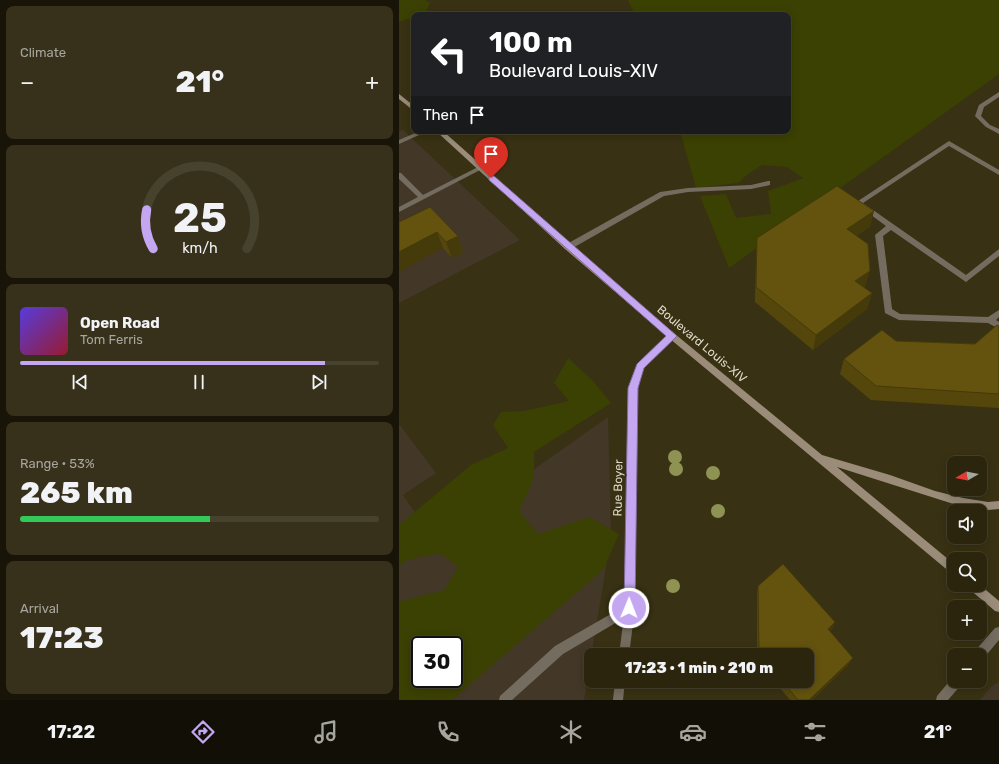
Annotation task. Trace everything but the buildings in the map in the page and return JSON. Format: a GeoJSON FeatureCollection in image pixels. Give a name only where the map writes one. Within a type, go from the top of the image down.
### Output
{"type":"FeatureCollection","features":[{"type":"Feature","properties":{"kind":"main road"},"geometry":{"type":"LineString","coordinates":[[399,96],[411,106]]}},
{"type":"Feature","properties":{"kind":"main road","name":"Boulevard Louis-XIV"},"geometry":{"type":"LineString","coordinates":[[442,134],[568,247],[672,336],[947,564]]}},
{"type":"Feature","properties":{"kind":"main road"},"geometry":{"type":"LineString","coordinates":[[819,458],[940,497],[990,507],[999,506]]}},
{"type":"Feature","properties":{"kind":"main road"},"geometry":{"type":"LineString","coordinates":[[981,592],[999,607]]}},
{"type":"Feature","properties":{"kind":"street"},"geometry":{"type":"LineString","coordinates":[[999,94],[981,106],[978,116],[988,126],[999,132]]}},
{"type":"Feature","properties":{"kind":"street"},"geometry":{"type":"LineString","coordinates":[[399,142],[418,134]]}},
{"type":"Feature","properties":{"kind":"street"},"geometry":{"type":"LineString","coordinates":[[999,173],[949,144],[858,203],[966,278],[999,252]]}},
{"type":"Feature","properties":{"kind":"street"},"geometry":{"type":"LineString","coordinates":[[399,210],[480,168]]}},
{"type":"Feature","properties":{"kind":"street"},"geometry":{"type":"LineString","coordinates":[[399,175],[423,198]]}},
{"type":"Feature","properties":{"kind":"street"},"geometry":{"type":"LineString","coordinates":[[568,247],[662,194],[689,190],[751,187],[768,183]]}},
{"type":"Feature","properties":{"kind":"street"},"geometry":{"type":"LineString","coordinates":[[891,226],[879,235],[888,312],[899,318],[990,320],[999,326]]}},
{"type":"Feature","properties":{"kind":"street"},"geometry":{"type":"LineString","coordinates":[[990,320],[999,313]]}},
{"type":"Feature","properties":{"kind":"street","name":"Rue Boyer"},"geometry":{"type":"LineString","coordinates":[[625,648],[629,608],[633,388],[640,366],[672,336]]}},
{"type":"Feature","properties":{"kind":"street"},"geometry":{"type":"LineString","coordinates":[[504,700],[559,650],[629,608]]}},
{"type":"Feature","properties":{"kind":"street"},"geometry":{"type":"LineString","coordinates":[[985,648],[999,632]]}},
{"type":"Feature","properties":{"kind":"street"},"geometry":{"type":"LineString","coordinates":[[618,700],[619,688]]}},
{"type":"Feature","properties":{"kind":"street"},"geometry":{"type":"LineString","coordinates":[[941,700],[951,688]]}},
{"type":"Feature","properties":{"kind":"shaded area"},"geometry":{"type":"Polygon","coordinates":[[[403,130],[520,240],[399,303],[399,131],[403,130]]]}},
{"type":"Feature","properties":{"kind":"shaded area"},"geometry":{"type":"Polygon","coordinates":[[[608,417],[611,537],[593,648],[584,648],[584,688],[586,688],[584,700],[399,700],[399,424],[436,473],[403,495],[434,540],[608,417]]]}},
{"type":"Feature","properties":{"kind":"shaded area"},"geometry":{"type":"Polygon","coordinates":[[[999,682],[999,700],[980,700],[992,686],[999,682]]]}},
{"type":"Feature","properties":{"kind":"green space"},"geometry":{"type":"Polygon","coordinates":[[[399,0],[425,0],[430,3],[426,12],[411,12],[411,18],[399,22],[399,0]]]}},
{"type":"Feature","properties":{"kind":"green space"},"geometry":{"type":"Polygon","coordinates":[[[628,0],[999,0],[999,74],[729,268],[700,196],[726,194],[736,218],[771,214],[768,191],[803,178],[787,167],[762,165],[738,183],[696,188],[681,134],[791,134],[791,12],[634,12],[628,0]]]}},
{"type":"Feature","properties":{"kind":"green space"},"geometry":{"type":"Polygon","coordinates":[[[568,358],[592,380],[611,403],[534,452],[534,478],[519,511],[538,534],[589,517],[619,534],[603,570],[452,700],[399,700],[399,603],[401,601],[444,590],[458,567],[440,553],[407,560],[399,567],[399,525],[471,465],[508,448],[493,425],[501,412],[524,411],[569,401],[554,383],[568,358]]]}},
{"type":"Feature","properties":{"kind":"route"},"geometry":{"type":"LineString","coordinates":[[491,178],[568,247],[672,336],[640,366],[633,388],[629,608]]}}]}
